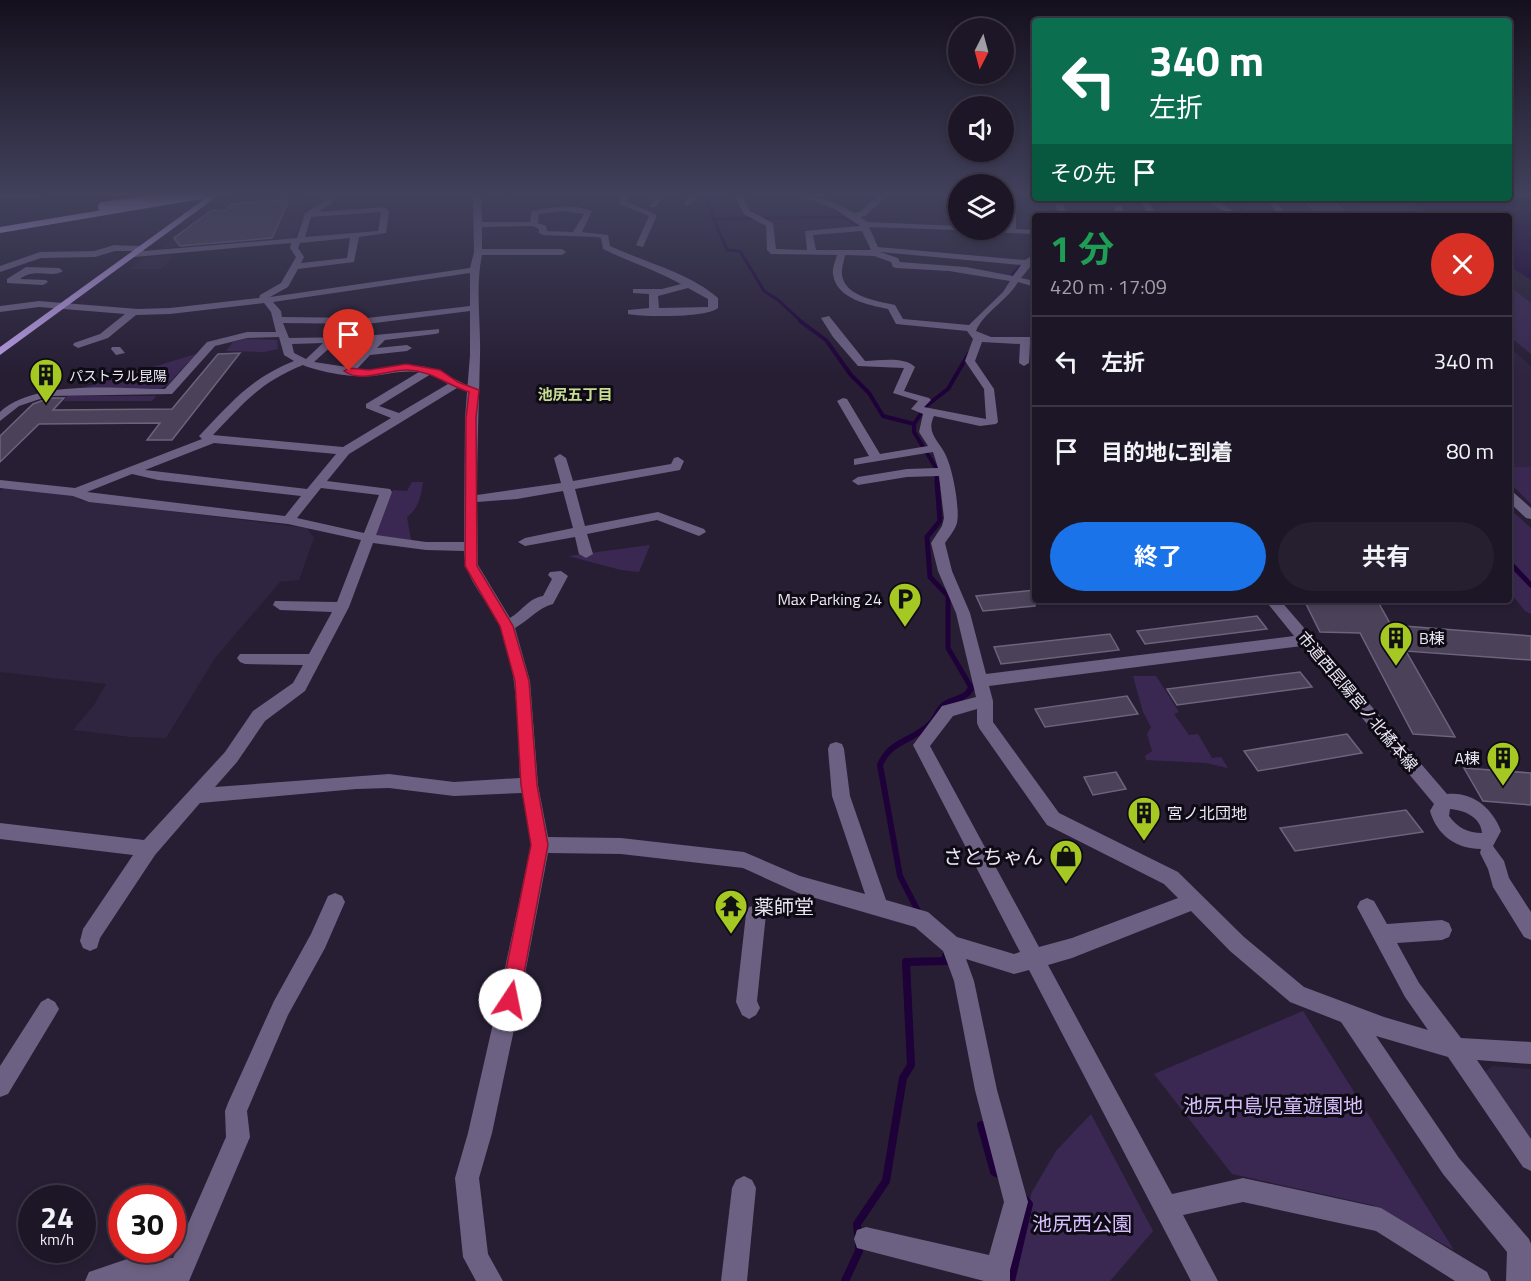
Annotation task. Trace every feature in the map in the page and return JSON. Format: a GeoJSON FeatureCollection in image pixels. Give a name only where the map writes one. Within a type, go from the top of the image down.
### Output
{"type":"FeatureCollection","features":[{"type":"Feature","properties":{"kind":"main road"},"geometry":{"type":"LineString","coordinates":[[0,352],[133,255]]}},
{"type":"Feature","properties":{"kind":"street"},"geometry":{"type":"LineString","coordinates":[[0,269],[40,255],[96,255]]}},
{"type":"Feature","properties":{"kind":"street"},"geometry":{"type":"LineString","coordinates":[[299,255],[297,266],[285,285],[263,296],[276,311],[289,356],[316,367],[369,373],[406,367],[430,370],[455,384],[474,390]]}},
{"type":"Feature","properties":{"kind":"street"},"geometry":{"type":"LineString","coordinates":[[297,266],[351,260],[352,255]]}},
{"type":"Feature","properties":{"kind":"street"},"geometry":{"type":"LineString","coordinates":[[477,255],[474,270],[471,566],[507,626],[522,681],[529,785],[540,845],[508,1006],[480,1133],[467,1178],[476,1257],[490,1281]]}},
{"type":"Feature","properties":{"kind":"street"},"geometry":{"type":"LineString","coordinates":[[625,255],[667,272],[713,298],[714,314],[707,311],[667,315],[656,311],[631,312]]}},
{"type":"Feature","properties":{"kind":"street"},"geometry":{"type":"LineString","coordinates":[[841,255],[837,276],[842,286],[867,302],[892,307],[899,322],[1030,340],[1024,363]]}},
{"type":"Feature","properties":{"kind":"street"},"geometry":{"type":"LineString","coordinates":[[879,255],[882,258],[895,260],[896,265],[946,266],[1032,283]]}},
{"type":"Feature","properties":{"kind":"street"},"geometry":{"type":"LineString","coordinates":[[950,255],[1031,260]]}},
{"type":"Feature","properties":{"kind":"street"},"geometry":{"type":"LineString","coordinates":[[826,318],[837,335],[862,364],[904,364],[910,367],[898,393],[925,400],[917,409],[980,423],[992,422],[989,389],[970,361],[975,334],[1008,292],[1014,278],[1031,260]]}},
{"type":"Feature","properties":{"kind":"street"},"geometry":{"type":"LineString","coordinates":[[4,309],[39,304],[133,312],[170,311],[267,300],[474,270]]}},
{"type":"Feature","properties":{"kind":"street"},"geometry":{"type":"LineString","coordinates":[[4,309],[43,282]]}},
{"type":"Feature","properties":{"kind":"street"},"geometry":{"type":"LineString","coordinates":[[636,291],[660,291],[688,285]]}},
{"type":"Feature","properties":{"kind":"street"},"geometry":{"type":"LineString","coordinates":[[656,311],[654,310],[654,294],[660,291]]}},
{"type":"Feature","properties":{"kind":"street"},"geometry":{"type":"LineString","coordinates":[[278,320],[367,321],[475,308]]}},
{"type":"Feature","properties":{"kind":"street"},"geometry":{"type":"LineString","coordinates":[[78,345],[104,336],[133,312]]}},
{"type":"Feature","properties":{"kind":"street"},"geometry":{"type":"LineString","coordinates":[[397,317],[399,335]]}},
{"type":"Feature","properties":{"kind":"street"},"geometry":{"type":"LineString","coordinates":[[0,418],[15,404],[48,393],[168,392],[211,344],[247,335],[332,341],[435,331]]}},
{"type":"Feature","properties":{"kind":"street"},"geometry":{"type":"LineString","coordinates":[[349,371],[370,352],[381,338]]}},
{"type":"Feature","properties":{"kind":"street"},"geometry":{"type":"LineString","coordinates":[[332,341],[304,362],[274,373],[255,386],[205,436],[213,439],[345,451]]}},
{"type":"Feature","properties":{"kind":"street"},"geometry":{"type":"LineString","coordinates":[[370,352],[407,348]]}},
{"type":"Feature","properties":{"kind":"street"},"geometry":{"type":"LineString","coordinates":[[400,418],[370,406],[430,370]]}},
{"type":"Feature","properties":{"kind":"street"},"geometry":{"type":"LineString","coordinates":[[288,520],[345,451],[455,384]]}},
{"type":"Feature","properties":{"kind":"street"},"geometry":{"type":"LineString","coordinates":[[843,401],[876,458]]}},
{"type":"Feature","properties":{"kind":"street"},"geometry":{"type":"LineString","coordinates":[[930,412],[924,422],[926,438],[941,456],[938,472],[950,522],[938,543],[945,571],[963,613],[982,691],[986,723],[1053,819],[1171,878],[1238,944],[1297,995],[1384,1028],[1455,1047],[1531,1053]]}},
{"type":"Feature","properties":{"kind":"street"},"geometry":{"type":"LineString","coordinates":[[841,422],[854,421]]}},
{"type":"Feature","properties":{"kind":"street"},"geometry":{"type":"LineString","coordinates":[[76,492],[213,439]]}},
{"type":"Feature","properties":{"kind":"street"},"geometry":{"type":"LineString","coordinates":[[858,462],[934,448]]}},
{"type":"Feature","properties":{"kind":"street"},"geometry":{"type":"LineString","coordinates":[[560,458],[586,554]]}},
{"type":"Feature","properties":{"kind":"street"},"geometry":{"type":"LineString","coordinates":[[472,500],[517,495],[676,468],[678,461]]}},
{"type":"Feature","properties":{"kind":"street"},"geometry":{"type":"LineString","coordinates":[[90,940],[90,936],[148,849],[231,757],[258,716],[299,687],[342,607],[386,492],[158,476],[132,471]]}},
{"type":"Feature","properties":{"kind":"street"},"geometry":{"type":"LineString","coordinates":[[858,481],[907,473],[938,472]]}},
{"type":"Feature","properties":{"kind":"street"},"geometry":{"type":"LineString","coordinates":[[0,484],[76,492],[89,498],[288,520],[369,538],[426,546],[471,547]]}},
{"type":"Feature","properties":{"kind":"street"},"geometry":{"type":"LineString","coordinates":[[1512,498],[1531,515]]}},
{"type":"Feature","properties":{"kind":"street"},"geometry":{"type":"LineString","coordinates":[[525,543],[658,516],[691,532]]}},
{"type":"Feature","properties":{"kind":"street"},"geometry":{"type":"LineString","coordinates":[[507,626],[526,615],[537,602],[553,601],[561,576],[555,575]]}},
{"type":"Feature","properties":{"kind":"street","name":"市道西昆陽宮ノ北橘本線"},"geometry":{"type":"LineString","coordinates":[[1275,603],[1444,802]]}},
{"type":"Feature","properties":{"kind":"street"},"geometry":{"type":"LineString","coordinates":[[280,605],[342,607]]}},
{"type":"Feature","properties":{"kind":"street"},"geometry":{"type":"LineString","coordinates":[[1205,1281],[921,745],[948,711],[982,691],[1308,640]]}},
{"type":"Feature","properties":{"kind":"street"},"geometry":{"type":"LineString","coordinates":[[245,658],[315,660]]}},
{"type":"Feature","properties":{"kind":"street"},"geometry":{"type":"LineString","coordinates":[[839,757],[841,796],[879,907]]}},
{"type":"Feature","properties":{"kind":"street"},"geometry":{"type":"LineString","coordinates":[[198,796],[356,782],[389,781],[454,789],[529,785]]}},
{"type":"Feature","properties":{"kind":"street"},"geometry":{"type":"LineString","coordinates":[[0,831],[148,849]]}},
{"type":"Feature","properties":{"kind":"street"},"geometry":{"type":"LineString","coordinates":[[540,845],[621,846],[744,860],[798,884],[921,919],[951,945],[1014,964],[1072,948],[1194,901]]}},
{"type":"Feature","properties":{"kind":"street"},"geometry":{"type":"LineString","coordinates":[[1489,853],[1497,867],[1500,881],[1531,930]]}},
{"type":"Feature","properties":{"kind":"street"},"geometry":{"type":"LineString","coordinates":[[98,1281],[127,1272],[178,1275],[238,1137],[236,1111],[281,1008],[318,941],[335,902]]}},
{"type":"Feature","properties":{"kind":"street"},"geometry":{"type":"LineString","coordinates":[[1367,907],[1412,990],[1455,1047],[1531,1160]]}},
{"type":"Feature","properties":{"kind":"street"},"geometry":{"type":"LineString","coordinates":[[749,1008],[746,1002],[756,914]]}},
{"type":"Feature","properties":{"kind":"street"},"geometry":{"type":"LineString","coordinates":[[1382,934],[1442,930]]}},
{"type":"Feature","properties":{"kind":"street"},"geometry":{"type":"LineString","coordinates":[[866,1239],[997,1275],[1017,1202],[986,1090],[964,981],[951,945]]}},
{"type":"Feature","properties":{"kind":"street"},"geometry":{"type":"LineString","coordinates":[[0,1086],[48,1009]]}},
{"type":"Feature","properties":{"kind":"street"},"geometry":{"type":"LineString","coordinates":[[1349,1015],[1451,1166],[1520,1248],[1519,1281]]}},
{"type":"Feature","properties":{"kind":"street"},"geometry":{"type":"LineString","coordinates":[[734,1281],[744,1188]]}},
{"type":"Feature","properties":{"kind":"street"},"geometry":{"type":"LineString","coordinates":[[1166,1207],[1242,1190],[1381,1220],[1478,1281]]}},
{"type":"Feature","properties":{"kind":"shaded area"},"geometry":{"type":"Polygon","coordinates":[[[172,255],[161,269],[129,269],[144,258],[172,255]]]}},
{"type":"Feature","properties":{"kind":"shaded area"},"geometry":{"type":"Polygon","coordinates":[[[1512,255],[1531,255],[1531,280],[1512,268],[1512,255]]]}},
{"type":"Feature","properties":{"kind":"shaded area"},"geometry":{"type":"Polygon","coordinates":[[[1512,350],[1531,366],[1531,467],[1512,467],[1512,350]]]}},
{"type":"Feature","properties":{"kind":"shaded area"},"geometry":{"type":"Polygon","coordinates":[[[5,488],[74,495],[80,500],[307,528],[314,538],[299,580],[280,582],[215,658],[166,738],[131,737],[73,730],[94,705],[106,684],[0,672],[0,491],[5,488]]]}},
{"type":"Feature","properties":{"kind":"shaded area"},"geometry":{"type":"Polygon","coordinates":[[[1492,1066],[1531,1069],[1531,1141],[1485,1072],[1492,1066]]]}},
{"type":"Feature","properties":{"kind":"green space"},"geometry":{"type":"Polygon","coordinates":[[[1512,288],[1531,303],[1531,354],[1512,338],[1512,288]]]}},
{"type":"Feature","properties":{"kind":"green space"},"geometry":{"type":"Polygon","coordinates":[[[245,339],[277,340],[278,349],[264,352],[226,351],[233,342],[245,339]]]}},
{"type":"Feature","properties":{"kind":"green space"},"geometry":{"type":"Polygon","coordinates":[[[196,354],[167,385],[161,388],[76,390],[196,354]]]}},
{"type":"Feature","properties":{"kind":"green space"},"geometry":{"type":"Polygon","coordinates":[[[67,396],[156,396],[152,401],[64,401],[67,396]]]}},
{"type":"Feature","properties":{"kind":"green space"},"geometry":{"type":"Polygon","coordinates":[[[1512,467],[1531,467],[1531,504],[1512,485],[1512,467]]]}},
{"type":"Feature","properties":{"kind":"green space"},"geometry":{"type":"Polygon","coordinates":[[[412,482],[423,482],[417,506],[407,517],[411,540],[376,536],[374,533],[393,490],[407,491],[412,482]]]}},
{"type":"Feature","properties":{"kind":"green space"},"geometry":{"type":"Polygon","coordinates":[[[1512,511],[1531,528],[1531,614],[1525,611],[1512,595],[1512,511]]]}},
{"type":"Feature","properties":{"kind":"green space"},"geometry":{"type":"Polygon","coordinates":[[[650,545],[639,572],[621,570],[568,556],[650,545]]]}},
{"type":"Feature","properties":{"kind":"green space"},"geometry":{"type":"Polygon","coordinates":[[[1133,676],[1156,676],[1179,712],[1174,714],[1189,735],[1198,734],[1212,758],[1221,757],[1228,768],[1206,763],[1146,760],[1145,756],[1152,751],[1147,734],[1151,727],[1143,712],[1133,676]]]}},
{"type":"Feature","properties":{"kind":"green space","name":"池尻中島児童遊園地"},"geometry":{"type":"Polygon","coordinates":[[[1303,1011],[1454,1250],[1372,1205],[1232,1174],[1154,1074],[1303,1011]]]}},
{"type":"Feature","properties":{"kind":"green space","name":"池尻西公園"},"geometry":{"type":"Polygon","coordinates":[[[1091,1114],[1153,1231],[1110,1281],[1008,1281],[1032,1192],[1056,1151],[1091,1114]]]}},
{"type":"Feature","properties":{"kind":"building","name":"パストラル昆陽"},"geometry":{"type":"Polygon","coordinates":[[[240,353],[172,440],[147,440],[160,423],[39,424],[0,462],[0,436],[33,404],[49,398],[64,398],[53,410],[172,409],[218,354],[240,353]]]}},
{"type":"Feature","properties":{"kind":"building"},"geometry":{"type":"Polygon","coordinates":[[[1032,590],[1032,603],[1035,603],[1035,606],[983,611],[976,596],[1032,590]]]}},
{"type":"Feature","properties":{"kind":"building"},"geometry":{"type":"Polygon","coordinates":[[[1306,603],[1379,603],[1391,625],[1531,636],[1531,660],[1406,651],[1455,737],[1413,734],[1360,633],[1320,632],[1306,603]]]}},
{"type":"Feature","properties":{"kind":"building"},"geometry":{"type":"Polygon","coordinates":[[[1257,616],[1267,629],[1145,644],[1137,631],[1257,616]]]}},
{"type":"Feature","properties":{"kind":"building"},"geometry":{"type":"Polygon","coordinates":[[[1110,634],[1119,650],[1001,664],[994,647],[1110,634]]]}},
{"type":"Feature","properties":{"kind":"building"},"geometry":{"type":"Polygon","coordinates":[[[1300,672],[1312,687],[1177,705],[1167,689],[1300,672]]]}},
{"type":"Feature","properties":{"kind":"building"},"geometry":{"type":"Polygon","coordinates":[[[1127,696],[1138,714],[1045,727],[1035,709],[1127,696]]]}},
{"type":"Feature","properties":{"kind":"building"},"geometry":{"type":"Polygon","coordinates":[[[1347,734],[1362,753],[1258,771],[1244,751],[1347,734]]]}},
{"type":"Feature","properties":{"kind":"building","name":"A棟"},"geometry":{"type":"Polygon","coordinates":[[[1464,768],[1531,773],[1531,805],[1483,801],[1464,768]]]}},
{"type":"Feature","properties":{"kind":"building"},"geometry":{"type":"Polygon","coordinates":[[[1116,772],[1126,789],[1093,795],[1084,777],[1116,772]]]}},
{"type":"Feature","properties":{"kind":"building"},"geometry":{"type":"Polygon","coordinates":[[[1406,810],[1423,832],[1295,851],[1280,828],[1406,810]]]}},
{"type":"Feature","properties":{"kind":"waterway"},"geometry":{"type":"LineString","coordinates":[[742,255],[764,291],[778,300],[802,322]]}},
{"type":"Feature","properties":{"kind":"waterway"},"geometry":{"type":"LineString","coordinates":[[1018,262],[1022,264],[1012,275],[1019,277]]}},
{"type":"Feature","properties":{"kind":"waterway"},"geometry":{"type":"LineString","coordinates":[[800,321],[826,340],[851,375],[869,393],[883,416],[914,424]]}},
{"type":"Feature","properties":{"kind":"waterway"},"geometry":{"type":"LineString","coordinates":[[914,424],[926,406],[948,389],[969,353]]}},
{"type":"Feature","properties":{"kind":"waterway"},"geometry":{"type":"LineString","coordinates":[[914,424],[914,432],[936,468],[937,483]]}},
{"type":"Feature","properties":{"kind":"waterway"},"geometry":{"type":"LineString","coordinates":[[937,482],[940,521],[927,537],[930,577],[948,596],[948,648],[971,687]]}},
{"type":"Feature","properties":{"kind":"waterway"},"geometry":{"type":"LineString","coordinates":[[1512,565],[1531,585]]}},
{"type":"Feature","properties":{"kind":"waterway"},"geometry":{"type":"LineString","coordinates":[[919,913],[900,876],[880,765],[890,750],[924,729],[933,721],[943,706],[967,694],[971,687]]}},
{"type":"Feature","properties":{"kind":"waterway"},"geometry":{"type":"LineString","coordinates":[[858,1234],[857,1224],[886,1181],[903,1078],[911,1065],[906,962],[948,961],[946,956]]}},
{"type":"Feature","properties":{"kind":"waterway"},"geometry":{"type":"LineString","coordinates":[[981,1125],[994,1172],[1002,1176]]}},
{"type":"Feature","properties":{"kind":"waterway"},"geometry":{"type":"LineString","coordinates":[[1011,1281],[1029,1204],[1023,1197]]}},
{"type":"Feature","properties":{"kind":"waterway"},"geometry":{"type":"LineString","coordinates":[[845,1281],[859,1251],[859,1244]]}},
{"type":"Feature","properties":{"kind":"place","name":"パストラル昆陽"},"geometry":{"type":"Point","coordinates":[46,404]}},
{"type":"Feature","properties":{"kind":"place","name":"Max Parking 24"},"geometry":{"type":"Point","coordinates":[905,628]}},
{"type":"Feature","properties":{"kind":"place","name":"B棟"},"geometry":{"type":"Point","coordinates":[1396,667]}},
{"type":"Feature","properties":{"kind":"place","name":"A棟"},"geometry":{"type":"Point","coordinates":[1503,787]}},
{"type":"Feature","properties":{"kind":"place","name":"宮ノ北団地"},"geometry":{"type":"Point","coordinates":[1144,842]}},
{"type":"Feature","properties":{"kind":"place","name":"さとちゃん"},"geometry":{"type":"Point","coordinates":[1066,885]}},
{"type":"Feature","properties":{"kind":"place","name":"薬師堂"},"geometry":{"type":"Point","coordinates":[731,935]}},
{"type":"Feature","properties":{"kind":"district","name":"池尻五丁目"},"geometry":{"type":"Point","coordinates":[575,394]}},
{"type":"Feature","properties":{"kind":"route"},"geometry":{"type":"LineString","coordinates":[[349,371],[369,373],[406,367],[424,369],[437,372],[455,384],[474,390],[471,418],[471,566],[507,626],[522,681],[529,785],[540,845],[510,1000]]}}]}
